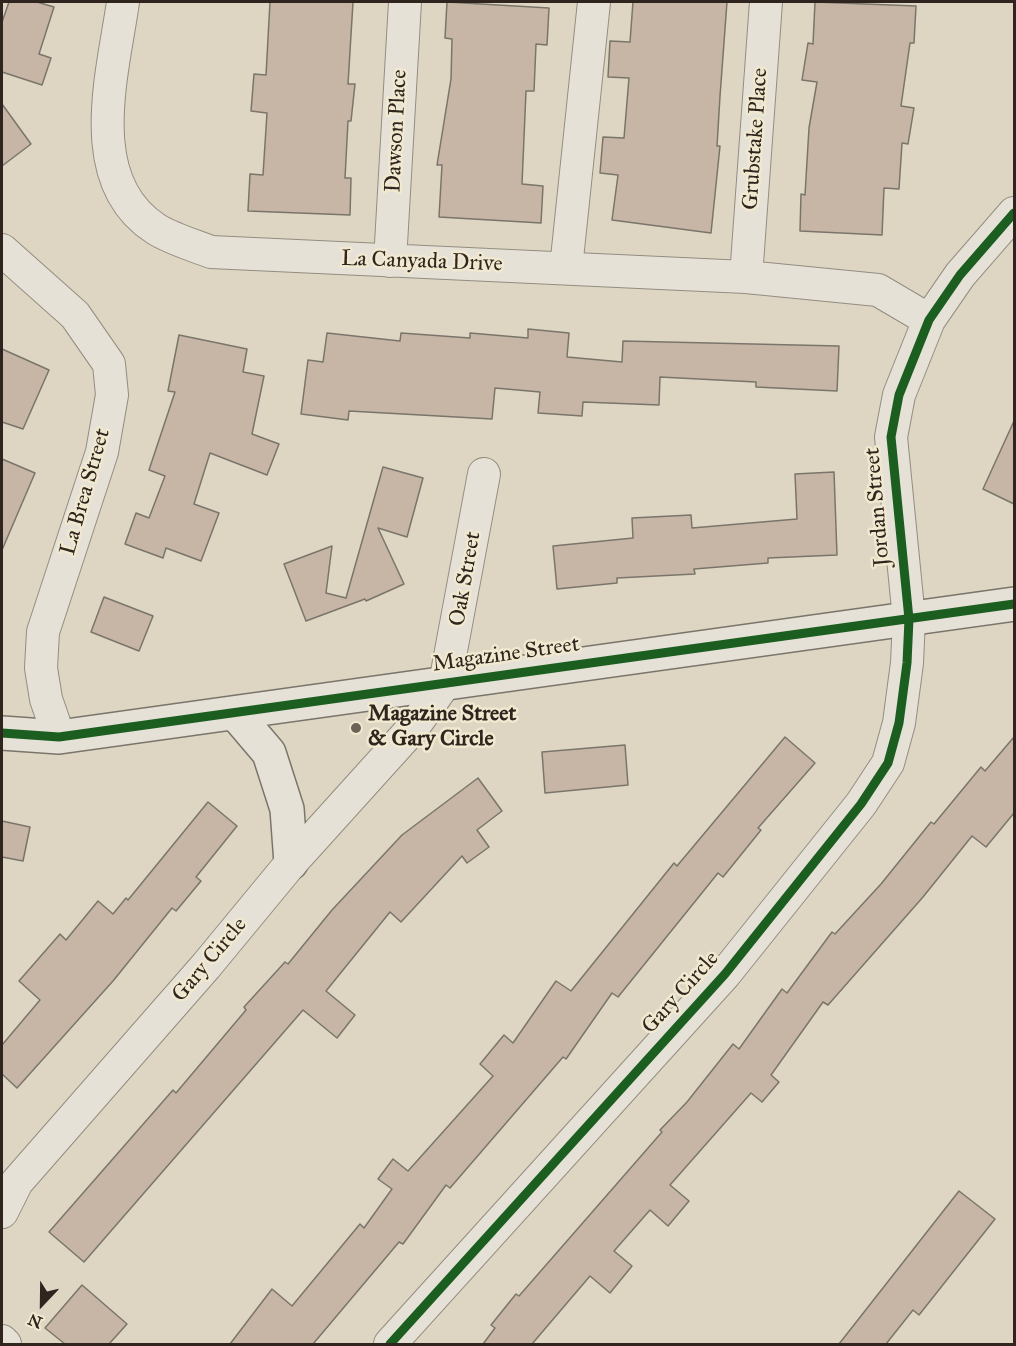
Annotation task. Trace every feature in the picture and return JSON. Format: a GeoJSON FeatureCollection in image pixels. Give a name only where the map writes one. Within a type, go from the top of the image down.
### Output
{"type":"FeatureCollection","features":[{"type":"Feature","properties":{"kind":"street","name":"La Canyada Drive"},"geometry":{"type":"LineString","coordinates":[[123,2],[106,113],[109,158],[123,197],[155,228],[211,252],[746,277],[878,290],[929,320]]}},
{"type":"Feature","properties":{"kind":"street","name":"Dawson Place"},"geometry":{"type":"LineString","coordinates":[[390,261],[405,2]]}},
{"type":"Feature","properties":{"kind":"street"},"geometry":{"type":"LineString","coordinates":[[566,267],[594,2]]}},
{"type":"Feature","properties":{"kind":"street","name":"Grubstake Place"},"geometry":{"type":"LineString","coordinates":[[746,277],[766,2]]}},
{"type":"Feature","properties":{"kind":"street","name":"Jordan Street"},"geometry":{"type":"LineString","coordinates":[[909,619],[891,437],[899,395],[929,320],[960,274],[1014,213]]}},
{"type":"Feature","properties":{"kind":"street","name":"La Brea Street"},"geometry":{"type":"LineString","coordinates":[[2,250],[75,315],[109,364],[112,395],[102,452],[43,632],[41,668],[46,699],[59,737]]}},
{"type":"Feature","properties":{"kind":"street","name":"Oak Street"},"geometry":{"type":"LineString","coordinates":[[446,683],[484,474]]}},
{"type":"Feature","properties":{"kind":"street","name":"Magazine Street"},"geometry":{"type":"LineString","coordinates":[[2,733],[59,737],[1014,604]]}},
{"type":"Feature","properties":{"kind":"street","name":"Gary Circle"},"geometry":{"type":"LineString","coordinates":[[390,1344],[725,974],[861,804],[888,763],[896,733],[907,663],[909,619]]}},
{"type":"Feature","properties":{"kind":"street","name":"Gary Circle"},"geometry":{"type":"LineString","coordinates":[[2,1212],[17,1182],[206,966],[291,863],[412,729],[446,683]]}},
{"type":"Feature","properties":{"kind":"street"},"geometry":{"type":"LineString","coordinates":[[236,712],[270,753],[287,809],[291,863]]}},
{"type":"Feature","properties":{"kind":"street"},"geometry":{"type":"LineString","coordinates":[[2,1341],[5,1344]]}},
{"type":"Feature","properties":{"kind":"building"},"geometry":{"type":"Polygon","coordinates":[[[9,2],[37,2],[54,7],[39,54],[51,58],[42,85],[2,72],[2,22],[9,2]]]}},
{"type":"Feature","properties":{"kind":"building"},"geometry":{"type":"Polygon","coordinates":[[[270,2],[353,2],[348,84],[355,84],[351,121],[348,121],[345,178],[351,178],[350,215],[248,211],[250,174],[263,175],[267,113],[251,111],[254,74],[266,75],[270,2]]]}},
{"type":"Feature","properties":{"kind":"building"},"geometry":{"type":"Polygon","coordinates":[[[447,2],[549,8],[547,45],[536,44],[534,91],[526,91],[522,184],[543,186],[541,223],[439,217],[442,165],[437,165],[451,79],[452,39],[445,38],[447,2]]]}},
{"type":"Feature","properties":{"kind":"building"},"geometry":{"type":"Polygon","coordinates":[[[633,2],[727,2],[717,146],[720,146],[711,233],[612,220],[618,175],[600,173],[603,137],[624,138],[629,78],[608,77],[610,41],[630,42],[633,2]]]}},
{"type":"Feature","properties":{"kind":"building"},"geometry":{"type":"Polygon","coordinates":[[[815,2],[916,6],[914,43],[910,43],[901,106],[914,108],[908,144],[902,143],[899,189],[884,188],[882,235],[800,231],[801,194],[805,195],[809,128],[817,82],[802,80],[808,43],[813,44],[815,2]]]}},
{"type":"Feature","properties":{"kind":"building"},"geometry":{"type":"Polygon","coordinates":[[[2,104],[31,144],[2,166],[2,104]]]}},
{"type":"Feature","properties":{"kind":"building"},"geometry":{"type":"Polygon","coordinates":[[[528,329],[569,333],[567,357],[622,362],[623,341],[839,346],[837,391],[756,387],[756,382],[660,377],[659,405],[583,402],[582,416],[538,413],[540,392],[495,388],[492,419],[349,411],[348,420],[301,414],[308,360],[323,362],[327,333],[400,341],[401,333],[470,338],[470,333],[528,338],[528,329]]]}},
{"type":"Feature","properties":{"kind":"building"},"geometry":{"type":"Polygon","coordinates":[[[179,335],[247,349],[243,372],[264,376],[252,434],[279,444],[267,475],[210,453],[194,504],[219,513],[201,561],[166,548],[163,558],[125,544],[136,513],[149,518],[165,476],[149,470],[175,392],[168,391],[179,335]]]}},
{"type":"Feature","properties":{"kind":"building"},"geometry":{"type":"Polygon","coordinates":[[[2,349],[49,370],[23,429],[2,422],[2,349]]]}},
{"type":"Feature","properties":{"kind":"building"},"geometry":{"type":"Polygon","coordinates":[[[1014,421],[1014,504],[983,489],[1014,421]]]}},
{"type":"Feature","properties":{"kind":"building"},"geometry":{"type":"Polygon","coordinates":[[[2,459],[35,473],[2,550],[2,459]]]}},
{"type":"Feature","properties":{"kind":"building"},"geometry":{"type":"Polygon","coordinates":[[[383,467],[423,478],[407,537],[378,528],[404,584],[366,601],[365,599],[306,621],[284,564],[332,546],[326,593],[346,598],[383,467]]]}},
{"type":"Feature","properties":{"kind":"building"},"geometry":{"type":"Polygon","coordinates":[[[834,472],[837,555],[768,558],[768,563],[694,569],[695,574],[617,578],[617,583],[557,589],[553,546],[633,538],[632,518],[691,515],[692,528],[797,519],[795,474],[834,472]]]}},
{"type":"Feature","properties":{"kind":"building"},"geometry":{"type":"Polygon","coordinates":[[[104,597],[153,616],[139,651],[91,632],[104,597]]]}},
{"type":"Feature","properties":{"kind":"building"},"geometry":{"type":"Polygon","coordinates":[[[785,737],[815,763],[758,828],[761,830],[723,877],[718,873],[618,997],[612,993],[566,1059],[563,1057],[450,1188],[446,1185],[403,1244],[399,1242],[313,1344],[230,1344],[272,1289],[292,1306],[360,1224],[364,1228],[392,1189],[378,1179],[393,1159],[408,1171],[493,1076],[480,1064],[504,1035],[513,1043],[556,981],[571,991],[674,863],[677,866],[785,737]]]}},
{"type":"Feature","properties":{"kind":"building"},"geometry":{"type":"Polygon","coordinates":[[[1014,737],[1014,813],[986,847],[972,836],[923,897],[828,1005],[823,1002],[771,1075],[779,1082],[762,1102],[751,1093],[670,1185],[689,1201],[668,1226],[650,1210],[614,1251],[632,1266],[610,1293],[590,1276],[532,1344],[483,1344],[495,1328],[491,1325],[516,1294],[519,1296],[662,1132],[660,1130],[687,1102],[733,1044],[739,1049],[782,989],[787,993],[832,932],[835,934],[881,884],[931,822],[934,824],[981,767],[985,771],[1014,737]]]}},
{"type":"Feature","properties":{"kind":"building"},"geometry":{"type":"Polygon","coordinates":[[[625,745],[628,785],[545,793],[542,752],[625,745]]]}},
{"type":"Feature","properties":{"kind":"building"},"geometry":{"type":"Polygon","coordinates":[[[478,778],[502,811],[477,830],[489,847],[467,863],[462,856],[401,922],[390,912],[326,991],[355,1015],[337,1038],[303,1010],[84,1262],[49,1232],[173,1090],[176,1093],[246,1010],[244,1007],[285,962],[288,964],[332,910],[402,835],[478,778]]]}},
{"type":"Feature","properties":{"kind":"building"},"geometry":{"type":"Polygon","coordinates":[[[208,802],[237,826],[196,877],[201,881],[176,911],[172,908],[113,981],[17,1088],[2,1074],[2,1045],[40,1000],[19,981],[60,934],[66,940],[98,901],[113,914],[126,898],[128,900],[208,802]]]}},
{"type":"Feature","properties":{"kind":"building"},"geometry":{"type":"Polygon","coordinates":[[[2,821],[30,827],[23,861],[2,857],[2,821]]]}},
{"type":"Feature","properties":{"kind":"building"},"geometry":{"type":"Polygon","coordinates":[[[959,1191],[995,1219],[919,1315],[913,1310],[886,1344],[839,1344],[959,1191]]]}},
{"type":"Feature","properties":{"kind":"building"},"geometry":{"type":"Polygon","coordinates":[[[82,1285],[127,1324],[109,1344],[65,1344],[45,1328],[82,1285]]]}},
{"type":"Feature","properties":{"kind":"cycle path"},"geometry":{"type":"LineString","coordinates":[[390,1344],[725,974],[861,804],[888,763],[899,723],[907,663],[909,619],[891,437],[899,395],[929,320],[960,275],[1014,213]]}},
{"type":"Feature","properties":{"kind":"cycle path"},"geometry":{"type":"LineString","coordinates":[[2,733],[59,737],[1014,604]]}},
{"type":"Feature","properties":{"kind":"place","name":"Magazine Street & Gary Circle"},"geometry":{"type":"Point","coordinates":[356,728]}}]}
